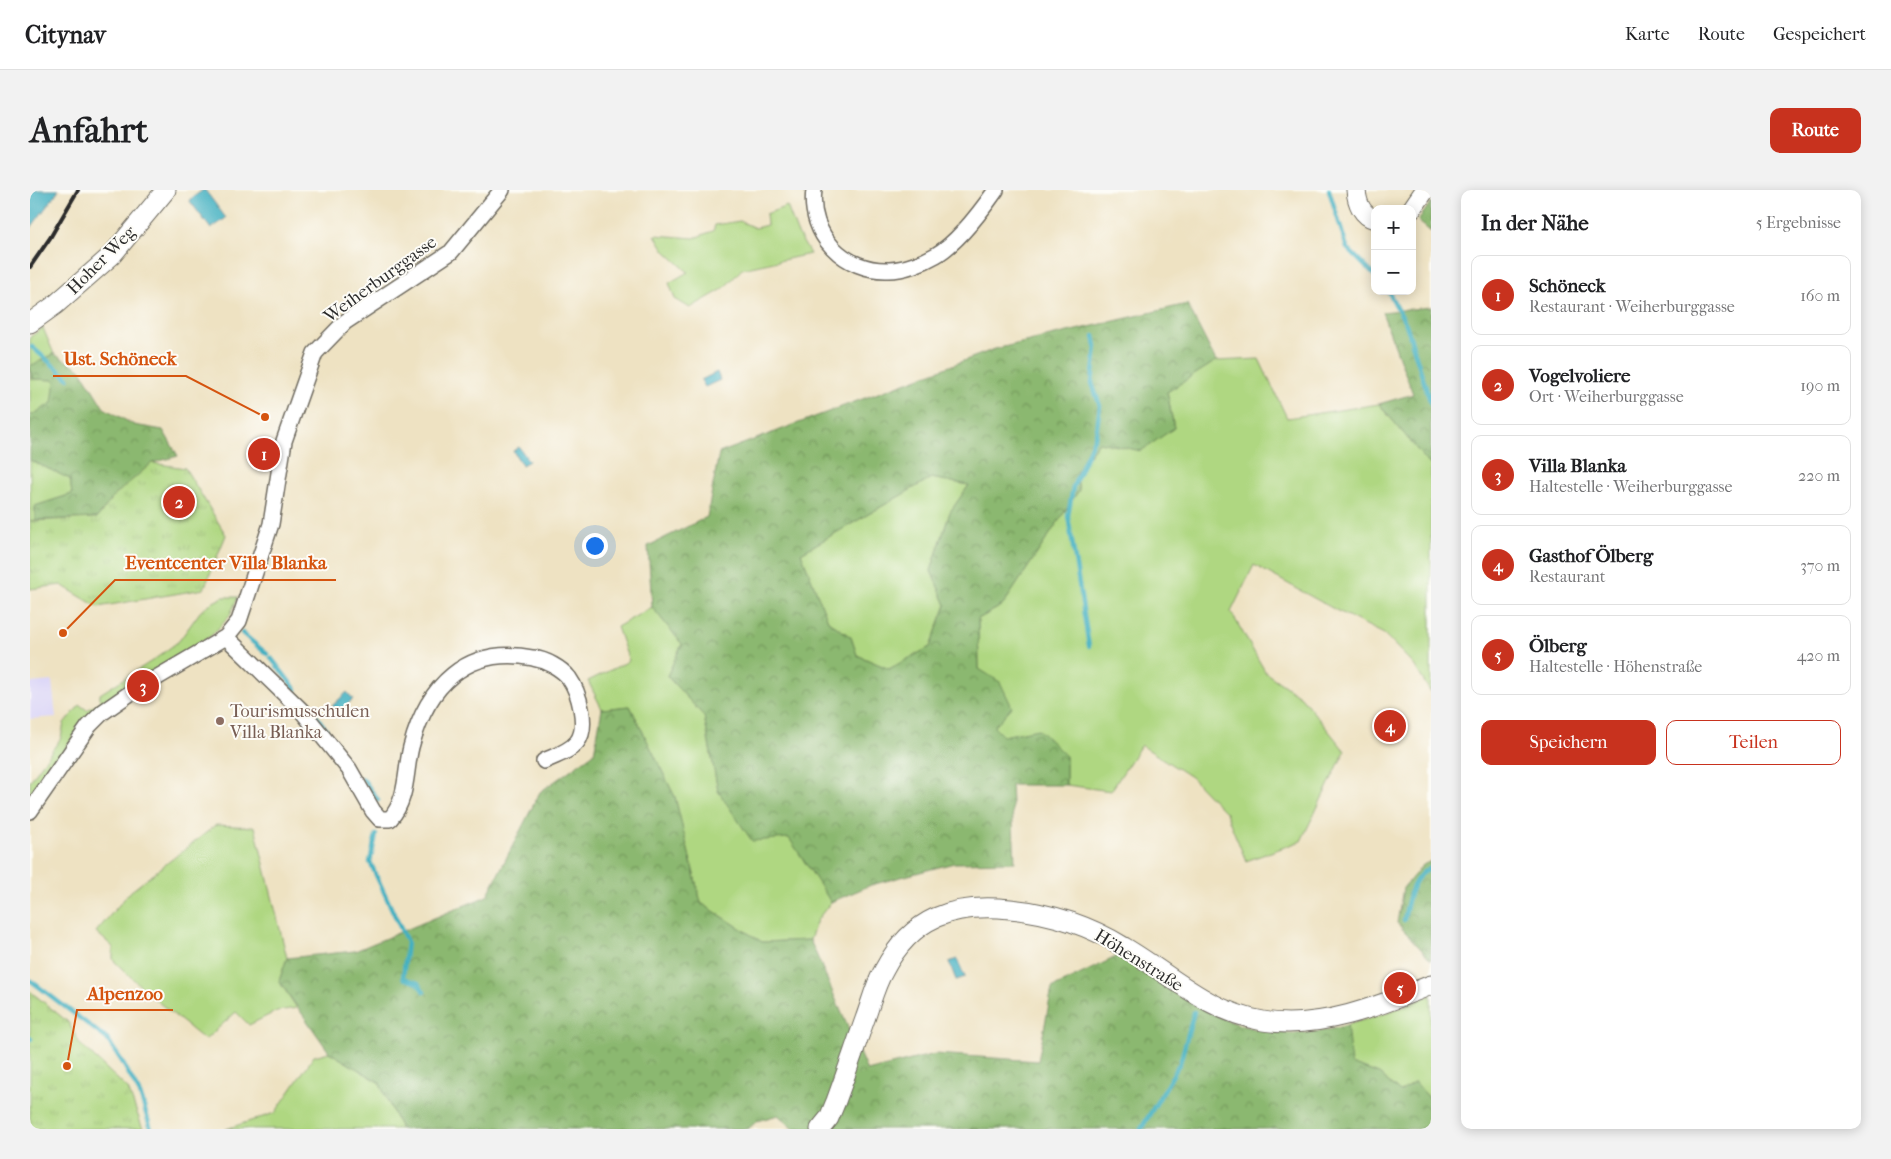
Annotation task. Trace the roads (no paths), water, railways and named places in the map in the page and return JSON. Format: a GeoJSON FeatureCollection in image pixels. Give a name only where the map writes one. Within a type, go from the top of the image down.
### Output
{"type":"FeatureCollection","features":[{"type":"Feature","properties":{"kind":"street","name":"Hoher Weg"},"geometry":{"type":"LineString","coordinates":[[30,323],[55,305],[112,255],[166,190]]}},
{"type":"Feature","properties":{"kind":"street","name":"Weiherburggasse"},"geometry":{"type":"LineString","coordinates":[[30,811],[89,726],[103,712],[137,689],[226,637],[239,621],[271,524],[284,441],[315,353],[345,322],[451,252],[465,238],[502,190]]}},
{"type":"Feature","properties":{"kind":"street"},"geometry":{"type":"LineString","coordinates":[[814,190],[813,208],[815,216],[823,235],[834,250],[847,260],[862,267],[889,270],[922,261],[942,250],[978,214],[996,190]]}},
{"type":"Feature","properties":{"kind":"street"},"geometry":{"type":"LineString","coordinates":[[1356,190],[1360,208],[1371,218]]}},
{"type":"Feature","properties":{"kind":"street"},"geometry":{"type":"LineString","coordinates":[[1415,205],[1425,190]]}},
{"type":"Feature","properties":{"kind":"street"},"geometry":{"type":"LineString","coordinates":[[226,637],[301,710],[349,769],[373,812],[380,819],[390,818],[399,805],[403,794],[410,748],[426,707],[451,675],[474,661],[506,656],[533,658],[552,665],[562,671],[568,678],[580,705],[583,724],[581,735],[577,742],[569,749],[544,761]]}},
{"type":"Feature","properties":{"kind":"street","name":"Höhenstraße"},"geometry":{"type":"LineString","coordinates":[[820,1129],[836,1101],[878,982],[898,946],[922,925],[940,916],[963,909],[987,907],[1016,910],[1053,917],[1088,928],[1123,946],[1207,1002],[1235,1014],[1262,1020],[1294,1022],[1324,1019],[1397,998],[1431,985]]}},
{"type":"Feature","properties":{"kind":"water"},"geometry":{"type":"Polygon","coordinates":[[[30,190],[59,190],[30,229],[30,190]]]}},
{"type":"Feature","properties":{"kind":"water"},"geometry":{"type":"Polygon","coordinates":[[[205,190],[226,218],[211,229],[189,200],[205,190]]]}},
{"type":"Feature","properties":{"kind":"water"},"geometry":{"type":"Polygon","coordinates":[[[717,372],[720,380],[705,387],[701,380],[717,372]]]}},
{"type":"Feature","properties":{"kind":"water"},"geometry":{"type":"Polygon","coordinates":[[[519,447],[529,461],[522,465],[513,451],[519,447]]]}},
{"type":"Feature","properties":{"kind":"water"},"geometry":{"type":"Polygon","coordinates":[[[347,692],[353,699],[339,713],[332,706],[347,692]]]}},
{"type":"Feature","properties":{"kind":"water"},"geometry":{"type":"Polygon","coordinates":[[[957,959],[965,977],[956,980],[949,962],[957,959]]]}},
{"type":"Feature","properties":{"kind":"waterway"},"geometry":{"type":"LineString","coordinates":[[1329,190],[1347,248],[1371,272]]}},
{"type":"Feature","properties":{"kind":"waterway"},"geometry":{"type":"LineString","coordinates":[[1390,295],[1406,324],[1431,404]]}},
{"type":"Feature","properties":{"kind":"waterway"},"geometry":{"type":"LineString","coordinates":[[1089,646],[1068,516],[1073,487],[1096,434],[1100,406],[1092,383],[1096,346],[1094,336]]}},
{"type":"Feature","properties":{"kind":"waterway"},"geometry":{"type":"LineString","coordinates":[[32,347],[68,378]]}},
{"type":"Feature","properties":{"kind":"waterway"},"geometry":{"type":"LineString","coordinates":[[242,633],[267,654]]}},
{"type":"Feature","properties":{"kind":"waterway"},"geometry":{"type":"LineString","coordinates":[[271,658],[296,690]]}},
{"type":"Feature","properties":{"kind":"waterway"},"geometry":{"type":"LineString","coordinates":[[312,710],[326,729]]}},
{"type":"Feature","properties":{"kind":"waterway"},"geometry":{"type":"LineString","coordinates":[[363,779],[378,800]]}},
{"type":"Feature","properties":{"kind":"waterway"},"geometry":{"type":"LineString","coordinates":[[376,835],[370,862],[407,942],[403,978],[418,983],[424,992]]}},
{"type":"Feature","properties":{"kind":"waterway"},"geometry":{"type":"LineString","coordinates":[[1404,920],[1409,897],[1415,883],[1424,871],[1431,867]]}},
{"type":"Feature","properties":{"kind":"waterway"},"geometry":{"type":"LineString","coordinates":[[30,980],[107,1039],[140,1094],[151,1129]]}},
{"type":"Feature","properties":{"kind":"waterway"},"geometry":{"type":"LineString","coordinates":[[1141,1129],[1180,1063],[1194,1012]]}},
{"type":"Feature","properties":{"kind":"railway"},"geometry":{"type":"LineString","coordinates":[[30,267],[50,238],[78,190]]}},
{"type":"Feature","properties":{"kind":"place","name":"Ust. Schöneck"},"geometry":{"type":"Point","coordinates":[265,417]}},
{"type":"Feature","properties":{"kind":"place","name":"Schöneck"},"geometry":{"type":"Point","coordinates":[264,454]}},
{"type":"Feature","properties":{"kind":"place","name":"Vogelvoliere"},"geometry":{"type":"Point","coordinates":[179,502]}},
{"type":"Feature","properties":{"kind":"place","name":"Eventcenter Villa Blanka"},"geometry":{"type":"Point","coordinates":[63,633]}},
{"type":"Feature","properties":{"kind":"place","name":"Villa Blanka"},"geometry":{"type":"Point","coordinates":[143,686]}},
{"type":"Feature","properties":{"kind":"place","name":"Tourismusschulen Villa Blanka"},"geometry":{"type":"Point","coordinates":[220,721]}},
{"type":"Feature","properties":{"kind":"place","name":"Gasthof Ölberg"},"geometry":{"type":"Point","coordinates":[1390,726]}},
{"type":"Feature","properties":{"kind":"place","name":"Ölberg"},"geometry":{"type":"Point","coordinates":[1400,988]}},
{"type":"Feature","properties":{"kind":"place","name":"Alpenzoo"},"geometry":{"type":"Point","coordinates":[67,1066]}}]}
